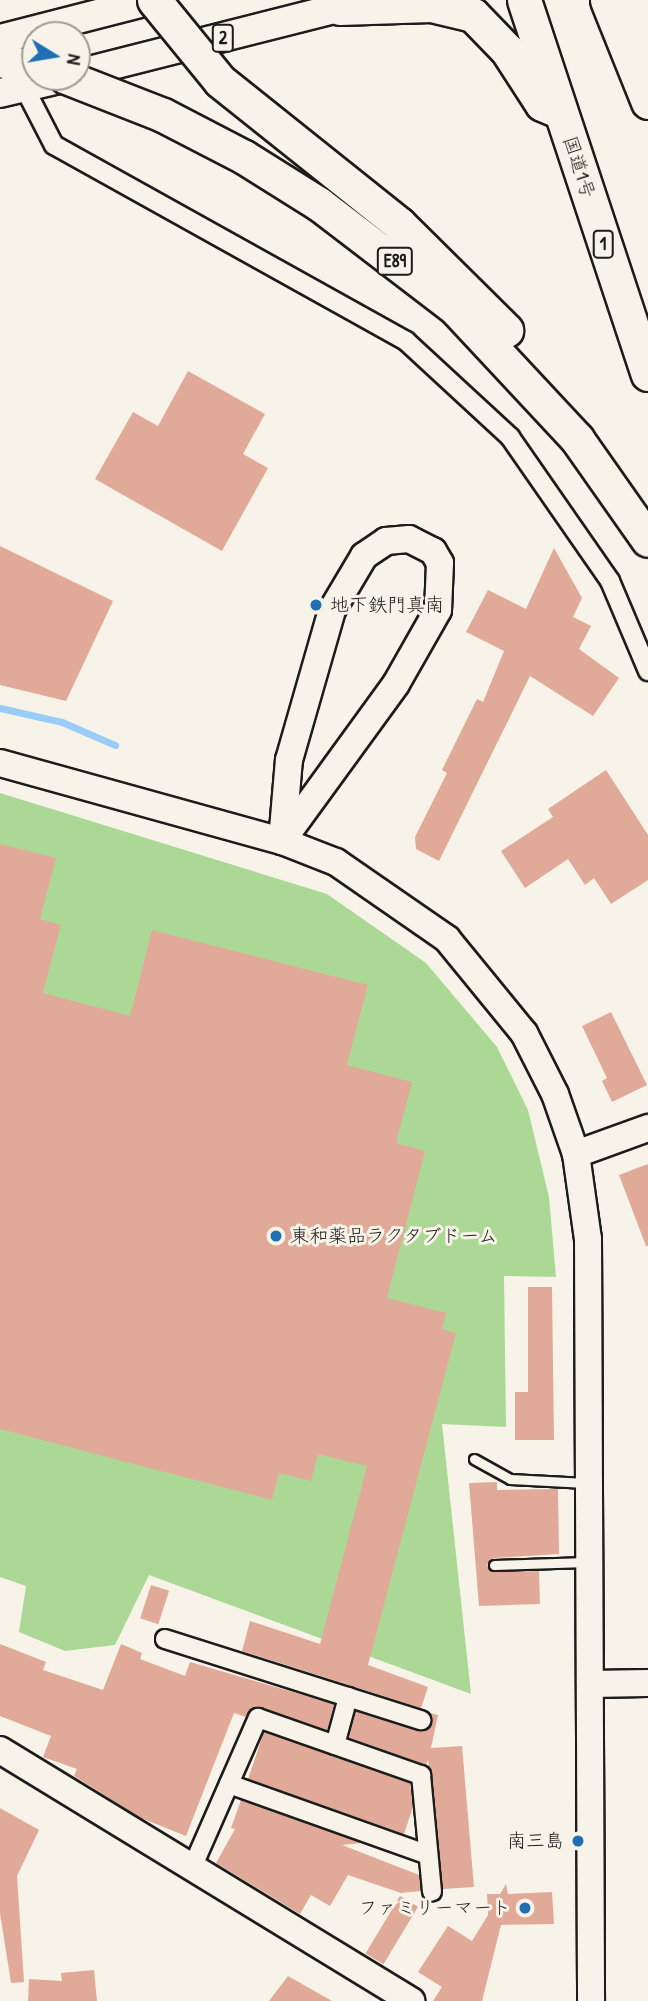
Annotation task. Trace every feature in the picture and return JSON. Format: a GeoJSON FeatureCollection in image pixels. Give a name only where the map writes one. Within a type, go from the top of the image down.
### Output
{"type":"FeatureCollection","features":[{"type":"Feature","properties":{"kind":"highway","name":"E89"},"geometry":{"type":"LineString","coordinates":[[153,0],[220,81],[399,224],[478,298],[556,394],[641,528]]}},
{"type":"Feature","properties":{"kind":"highway","name":"国道1号"},"geometry":{"type":"LineString","coordinates":[[524,0],[562,113],[614,285],[648,374]]}},
{"type":"Feature","properties":{"kind":"highway"},"geometry":{"type":"LineString","coordinates":[[607,0],[648,99]]}},
{"type":"Feature","properties":{"kind":"highway"},"geometry":{"type":"LineString","coordinates":[[635,0],[648,99]]}},
{"type":"Feature","properties":{"kind":"highway"},"geometry":{"type":"LineString","coordinates":[[354,4],[430,5],[473,15],[507,50],[542,104],[562,113]]}},
{"type":"Feature","properties":{"kind":"highway"},"geometry":{"type":"LineString","coordinates":[[0,60],[20,83]]}},
{"type":"Feature","properties":{"kind":"highway","name":"E89"},"geometry":{"type":"LineString","coordinates":[[91,87],[153,111],[244,157],[391,258],[455,308],[520,372],[641,528]]}},
{"type":"Feature","properties":{"kind":"main road"},"geometry":{"type":"LineString","coordinates":[[0,39],[153,0]]}},
{"type":"Feature","properties":{"kind":"main road","name":"2"},"geometry":{"type":"LineString","coordinates":[[91,70],[354,4]]}},
{"type":"Feature","properties":{"kind":"street"},"geometry":{"type":"LineString","coordinates":[[20,83],[54,145],[406,341],[510,437],[610,581],[648,671]]}},
{"type":"Feature","properties":{"kind":"street"},"geometry":{"type":"LineString","coordinates":[[409,539],[432,551],[440,563],[438,610],[396,684],[282,841],[289,760],[332,610],[364,556],[386,541],[409,539]]}},
{"type":"Feature","properties":{"kind":"street"},"geometry":{"type":"LineString","coordinates":[[0,762],[282,841],[336,862],[447,939],[524,1033],[555,1094],[576,1154],[588,1239],[591,2001]]}},
{"type":"Feature","properties":{"kind":"street"},"geometry":{"type":"LineString","coordinates":[[576,1154],[648,1128]]}},
{"type":"Feature","properties":{"kind":"street"},"geometry":{"type":"LineString","coordinates":[[164,1639],[421,1720]]}},
{"type":"Feature","properties":{"kind":"street"},"geometry":{"type":"LineString","coordinates":[[590,1684],[648,1683]]}},
{"type":"Feature","properties":{"kind":"street"},"geometry":{"type":"LineString","coordinates":[[335,1745],[348,1697]]}},
{"type":"Feature","properties":{"kind":"street"},"geometry":{"type":"LineString","coordinates":[[192,1868],[258,1718],[421,1775],[432,1891]]}},
{"type":"Feature","properties":{"kind":"street"},"geometry":{"type":"LineString","coordinates":[[0,1750],[412,2001]]}},
{"type":"Feature","properties":{"kind":"street"},"geometry":{"type":"LineString","coordinates":[[229,1784],[428,1855]]}},
{"type":"Feature","properties":{"kind":"lane"},"geometry":{"type":"LineString","coordinates":[[474,1459],[510,1479],[589,1483]]}},
{"type":"Feature","properties":{"kind":"lane"},"geometry":{"type":"LineString","coordinates":[[495,1564],[590,1562]]}},
{"type":"Feature","properties":{"kind":"green space","name":"東和薬品ラクタブドーム"},"geometry":{"type":"Polygon","coordinates":[[[0,793],[327,894],[426,963],[497,1047],[528,1110],[549,1197],[556,1277],[504,1276],[506,1427],[442,1424],[471,1694],[149,1575],[115,1645],[65,1651],[19,1632],[26,1586],[0,1577],[0,793]]]}},
{"type":"Feature","properties":{"kind":"building"},"geometry":{"type":"Polygon","coordinates":[[[188,371],[265,414],[243,454],[268,468],[222,551],[95,479],[133,412],[158,426],[188,371]]]}},
{"type":"Feature","properties":{"kind":"building"},"geometry":{"type":"Polygon","coordinates":[[[0,546],[113,601],[66,701],[0,685],[0,546]]]}},
{"type":"Feature","properties":{"kind":"building"},"geometry":{"type":"Polygon","coordinates":[[[554,548],[582,598],[573,617],[591,626],[579,649],[619,678],[593,716],[530,676],[439,861],[416,849],[415,837],[447,773],[442,770],[477,699],[483,702],[504,651],[466,632],[488,590],[526,609],[554,548]]]}},
{"type":"Feature","properties":{"kind":"building"},"geometry":{"type":"Polygon","coordinates":[[[606,770],[648,835],[648,880],[611,904],[594,878],[585,885],[568,859],[525,888],[501,851],[553,817],[548,809],[606,770]]]}},
{"type":"Feature","properties":{"kind":"building"},"geometry":{"type":"Polygon","coordinates":[[[0,844],[56,858],[40,919],[61,925],[43,993],[130,1016],[152,930],[368,985],[347,1065],[412,1082],[396,1143],[425,1151],[387,1298],[446,1313],[442,1329],[456,1333],[368,1665],[428,1687],[421,1708],[242,1651],[250,1621],[320,1644],[367,1466],[318,1454],[311,1481],[279,1473],[272,1500],[0,1429],[0,844]]]}},
{"type":"Feature","properties":{"kind":"building"},"geometry":{"type":"Polygon","coordinates":[[[611,1012],[647,1085],[612,1102],[602,1081],[607,1078],[582,1026],[611,1012]]]}},
{"type":"Feature","properties":{"kind":"building"},"geometry":{"type":"Polygon","coordinates":[[[648,1164],[648,1246],[646,1246],[619,1175],[648,1164]]]}},
{"type":"Feature","properties":{"kind":"building"},"geometry":{"type":"Polygon","coordinates":[[[528,1287],[552,1287],[554,1440],[515,1440],[515,1392],[528,1392],[528,1287]]]}},
{"type":"Feature","properties":{"kind":"building"},"geometry":{"type":"Polygon","coordinates":[[[497,1482],[497,1490],[558,1489],[559,1554],[494,1558],[487,1565],[494,1572],[539,1571],[540,1604],[479,1606],[469,1483],[497,1482]]]}},
{"type":"Feature","properties":{"kind":"building"},"geometry":{"type":"Polygon","coordinates":[[[151,1585],[169,1591],[158,1624],[140,1618],[151,1585]]]}},
{"type":"Feature","properties":{"kind":"building"},"geometry":{"type":"Polygon","coordinates":[[[0,1644],[46,1662],[43,1670],[103,1690],[121,1644],[142,1653],[140,1659],[185,1676],[190,1662],[334,1704],[327,1730],[261,1707],[246,1717],[234,1713],[186,1836],[141,1818],[74,1776],[77,1769],[43,1757],[51,1736],[0,1716],[0,1644]]]}},
{"type":"Feature","properties":{"kind":"building"},"geometry":{"type":"Polygon","coordinates":[[[356,1711],[418,1731],[429,1728],[430,1713],[438,1715],[431,1748],[462,1746],[474,1887],[443,1889],[428,1760],[426,1765],[349,1738],[356,1711]]]}},
{"type":"Feature","properties":{"kind":"building"},"geometry":{"type":"Polygon","coordinates":[[[264,1732],[410,1783],[413,1807],[404,1834],[248,1779],[264,1732]]]}},
{"type":"Feature","properties":{"kind":"building"},"geometry":{"type":"Polygon","coordinates":[[[241,1800],[362,1843],[342,1845],[419,1875],[421,1891],[401,1893],[348,1875],[330,1906],[311,1895],[300,1914],[216,1863],[235,1829],[231,1828],[241,1800]]]}},
{"type":"Feature","properties":{"kind":"building"},"geometry":{"type":"Polygon","coordinates":[[[0,1808],[39,1830],[17,1876],[24,1982],[11,1983],[0,1913],[0,1808]]]}},
{"type":"Feature","properties":{"kind":"building"},"geometry":{"type":"Polygon","coordinates":[[[506,1884],[508,1894],[552,1892],[554,1924],[501,1925],[482,2001],[433,2001],[442,1987],[418,1972],[448,1926],[472,1941],[488,1915],[487,1894],[500,1894],[506,1884]]]}},
{"type":"Feature","properties":{"kind":"building"},"geometry":{"type":"Polygon","coordinates":[[[400,1896],[418,1907],[383,1964],[365,1953],[400,1896]]]}},
{"type":"Feature","properties":{"kind":"building"},"geometry":{"type":"Polygon","coordinates":[[[94,1970],[97,2001],[28,2001],[29,1979],[62,1981],[61,1973],[94,1970]]]}},
{"type":"Feature","properties":{"kind":"building"},"geometry":{"type":"Polygon","coordinates":[[[288,1976],[332,2001],[269,2001],[288,1976]]]}},
{"type":"Feature","properties":{"kind":"waterway"},"geometry":{"type":"LineString","coordinates":[[0,708],[62,722],[115,745]]}},
{"type":"Feature","properties":{"kind":"place","name":"地下鉄門真南"},"geometry":{"type":"Point","coordinates":[316,605]}},
{"type":"Feature","properties":{"kind":"place","name":"東和薬品ラクタブドーム"},"geometry":{"type":"Point","coordinates":[276,1236]}},
{"type":"Feature","properties":{"kind":"place","name":"南三島"},"geometry":{"type":"Point","coordinates":[578,1841]}},
{"type":"Feature","properties":{"kind":"place","name":"ファミリーマート"},"geometry":{"type":"Point","coordinates":[525,1908]}}]}
